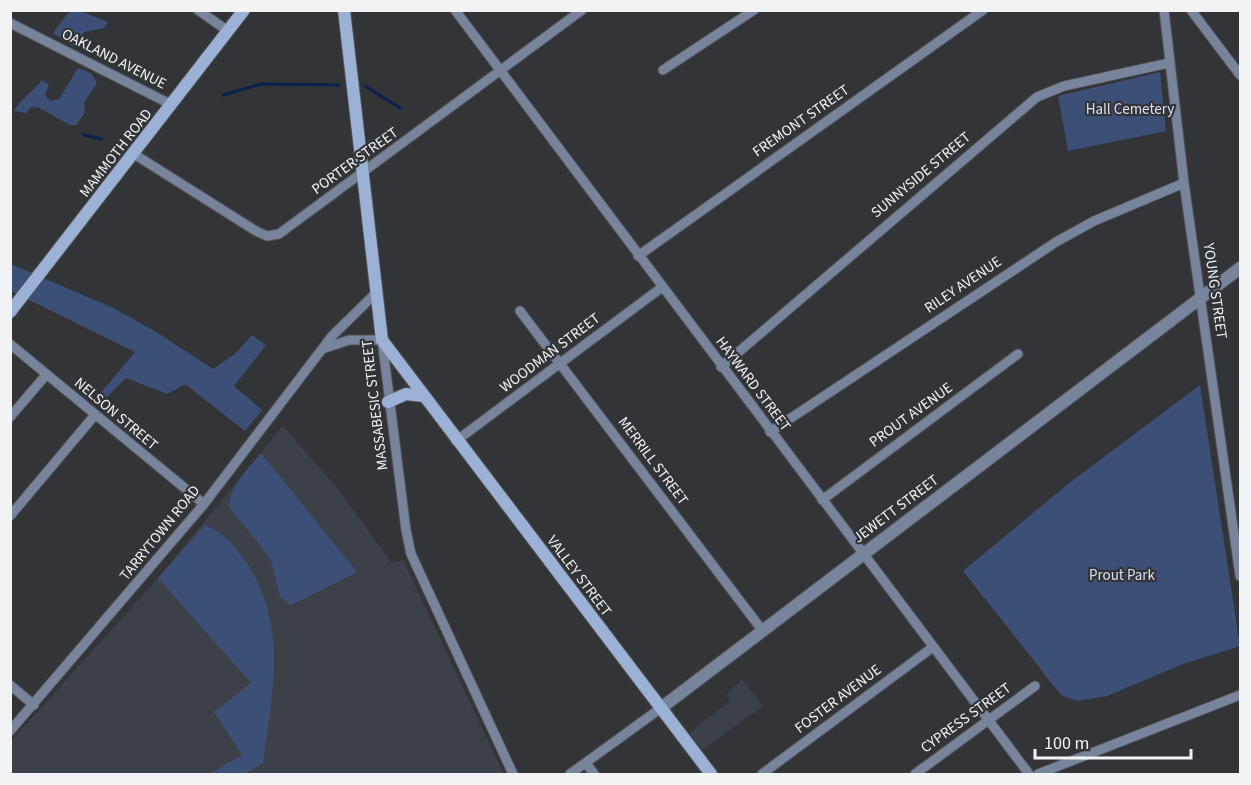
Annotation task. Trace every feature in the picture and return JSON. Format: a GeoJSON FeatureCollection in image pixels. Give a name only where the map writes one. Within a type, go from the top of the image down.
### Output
{"type":"FeatureCollection","features":[{"type":"Feature","properties":{"kind":"main road","name":"MAMMOTH ROAD"},"geometry":{"type":"LineString","coordinates":[[10,312],[244,10]]}},
{"type":"Feature","properties":{"kind":"main road","name":"MASSABESIC STREET"},"geometry":{"type":"LineString","coordinates":[[344,10],[365,173],[382,340]]}},
{"type":"Feature","properties":{"kind":"main road","name":"VALLEY STREET"},"geometry":{"type":"LineString","coordinates":[[382,340],[456,441],[711,774]]}},
{"type":"Feature","properties":{"kind":"main road"},"geometry":{"type":"LineString","coordinates":[[388,402],[406,394],[423,396]]}},
{"type":"Feature","properties":{"kind":"street"},"geometry":{"type":"LineString","coordinates":[[198,10],[228,31]]}},
{"type":"Feature","properties":{"kind":"street","name":"HAYWARD STREET"},"geometry":{"type":"LineString","coordinates":[[455,10],[1029,774]]}},
{"type":"Feature","properties":{"kind":"street","name":"PORTER STREET"},"geometry":{"type":"LineString","coordinates":[[134,154],[267,236],[279,234],[365,173],[582,10]]}},
{"type":"Feature","properties":{"kind":"street"},"geometry":{"type":"LineString","coordinates":[[663,70],[754,10]]}},
{"type":"Feature","properties":{"kind":"street","name":"FREMONT STREET"},"geometry":{"type":"LineString","coordinates":[[638,256],[983,10]]}},
{"type":"Feature","properties":{"kind":"street","name":"YOUNG STREET"},"geometry":{"type":"LineString","coordinates":[[1164,10],[1184,183],[1237,532],[1240,576]]}},
{"type":"Feature","properties":{"kind":"street"},"geometry":{"type":"LineString","coordinates":[[1191,10],[1240,75]]}},
{"type":"Feature","properties":{"kind":"street","name":"OAKLAND AVENUE"},"geometry":{"type":"LineString","coordinates":[[10,22],[172,105]]}},
{"type":"Feature","properties":{"kind":"street","name":"SUNNYSIDE STREET"},"geometry":{"type":"LineString","coordinates":[[722,367],[1037,97],[1064,86],[1169,63]]}},
{"type":"Feature","properties":{"kind":"street","name":"RILEY AVENUE"},"geometry":{"type":"LineString","coordinates":[[770,432],[1056,242],[1094,221],[1184,183]]}},
{"type":"Feature","properties":{"kind":"street","name":"JEWETT STREET"},"geometry":{"type":"LineString","coordinates":[[570,774],[661,708],[1240,268]]}},
{"type":"Feature","properties":{"kind":"street","name":"WOODMAN STREET"},"geometry":{"type":"LineString","coordinates":[[456,441],[662,288]]}},
{"type":"Feature","properties":{"kind":"street","name":"TARRYTOWN ROAD"},"geometry":{"type":"LineString","coordinates":[[10,731],[204,504],[332,336],[377,292]]}},
{"type":"Feature","properties":{"kind":"street","name":"MERRILL STREET"},"geometry":{"type":"LineString","coordinates":[[520,311],[762,630]]}},
{"type":"Feature","properties":{"kind":"street"},"geometry":{"type":"LineString","coordinates":[[325,348],[350,340],[382,340]]}},
{"type":"Feature","properties":{"kind":"street","name":"MASSABESIC STREET"},"geometry":{"type":"LineString","coordinates":[[382,340],[388,402],[411,554],[513,774]]}},
{"type":"Feature","properties":{"kind":"street","name":"NELSON STREET"},"geometry":{"type":"LineString","coordinates":[[10,344],[94,416],[204,504]]}},
{"type":"Feature","properties":{"kind":"street","name":"PROUT AVENUE"},"geometry":{"type":"LineString","coordinates":[[822,500],[1018,354]]}},
{"type":"Feature","properties":{"kind":"street"},"geometry":{"type":"LineString","coordinates":[[10,417],[46,375]]}},
{"type":"Feature","properties":{"kind":"street"},"geometry":{"type":"LineString","coordinates":[[10,516],[94,416]]}},
{"type":"Feature","properties":{"kind":"street","name":"FOSTER AVENUE"},"geometry":{"type":"LineString","coordinates":[[762,774],[933,647]]}},
{"type":"Feature","properties":{"kind":"street"},"geometry":{"type":"LineString","coordinates":[[10,685],[34,705]]}},
{"type":"Feature","properties":{"kind":"street","name":"CYPRESS STREET"},"geometry":{"type":"LineString","coordinates":[[915,774],[1035,686]]}},
{"type":"Feature","properties":{"kind":"street"},"geometry":{"type":"LineString","coordinates":[[1038,774],[1240,695]]}},
{"type":"Feature","properties":{"kind":"street"},"geometry":{"type":"LineString","coordinates":[[586,763],[594,774]]}},
{"type":"Feature","properties":{"kind":"shaded area"},"geometry":{"type":"Polygon","coordinates":[[[283,426],[335,485],[392,563],[403,560],[504,774],[11,774],[10,742],[158,578],[283,426]]]}},
{"type":"Feature","properties":{"kind":"shaded area"},"geometry":{"type":"Polygon","coordinates":[[[742,679],[763,706],[702,750],[689,733],[730,701],[726,695],[742,679]]]}},
{"type":"Feature","properties":{"kind":"green space"},"geometry":{"type":"Polygon","coordinates":[[[78,10],[108,22],[104,28],[84,32],[75,47],[53,33],[68,13],[78,10]]]}},
{"type":"Feature","properties":{"kind":"green space"},"geometry":{"type":"Polygon","coordinates":[[[78,68],[91,73],[97,83],[84,103],[85,112],[76,125],[70,125],[40,108],[31,107],[26,113],[14,111],[42,80],[49,85],[45,95],[50,101],[59,99],[78,68]]]}},
{"type":"Feature","properties":{"kind":"green space","name":"Hall Cemetery"},"geometry":{"type":"Polygon","coordinates":[[[1160,72],[1166,131],[1068,151],[1058,96],[1160,72]]]}},
{"type":"Feature","properties":{"kind":"green space"},"geometry":{"type":"Polygon","coordinates":[[[11,264],[113,308],[153,330],[213,369],[235,354],[252,335],[266,345],[234,386],[262,410],[245,431],[185,384],[167,394],[126,378],[104,400],[99,395],[135,352],[11,291],[11,264]]]}},
{"type":"Feature","properties":{"kind":"green space","name":"Prout Park"},"geometry":{"type":"Polygon","coordinates":[[[1200,385],[1240,646],[1183,664],[1107,696],[1077,701],[1061,695],[963,571],[1068,484],[1200,385]]]}},
{"type":"Feature","properties":{"kind":"green space"},"geometry":{"type":"Polygon","coordinates":[[[261,453],[357,572],[291,605],[280,597],[271,561],[266,553],[229,507],[236,484],[261,453]]]}},
{"type":"Feature","properties":{"kind":"green space"},"geometry":{"type":"Polygon","coordinates":[[[205,525],[229,541],[248,565],[260,588],[273,637],[273,687],[263,763],[245,774],[209,774],[242,755],[214,712],[251,683],[158,578],[205,525]]]}},
{"type":"Feature","properties":{"kind":"waterway"},"geometry":{"type":"LineString","coordinates":[[223,95],[261,84],[339,85]]}},
{"type":"Feature","properties":{"kind":"waterway"},"geometry":{"type":"LineString","coordinates":[[365,86],[400,108]]}},
{"type":"Feature","properties":{"kind":"waterway"},"geometry":{"type":"LineString","coordinates":[[84,135],[102,139]]}}]}
